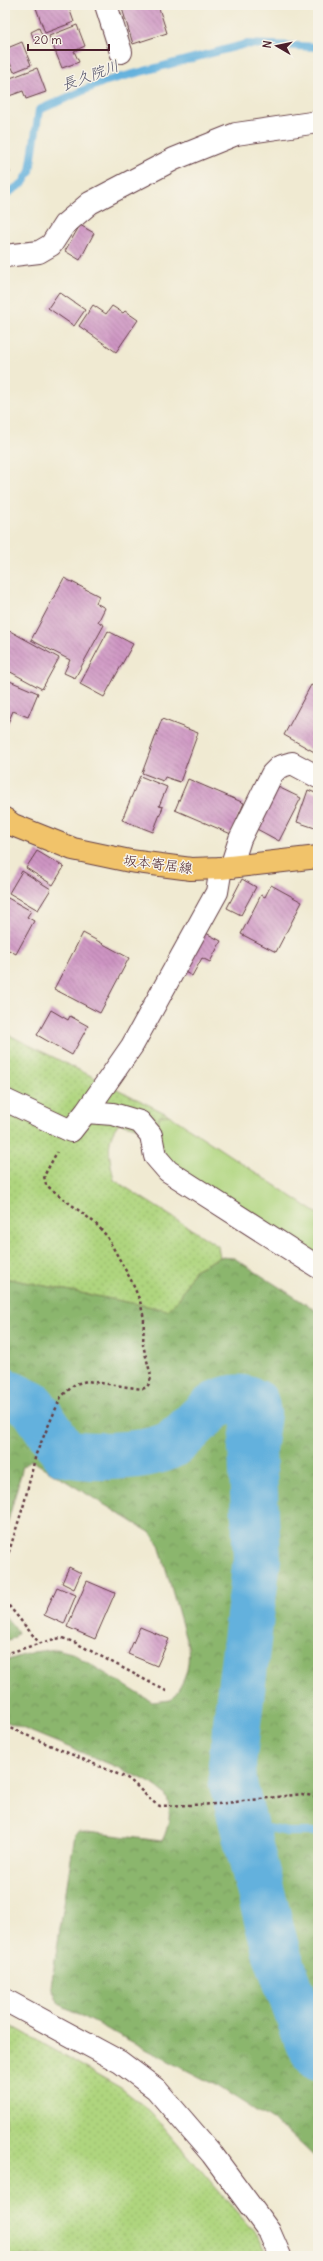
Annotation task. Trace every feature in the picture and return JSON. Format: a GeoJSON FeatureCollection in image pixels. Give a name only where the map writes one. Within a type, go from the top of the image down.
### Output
{"type":"FeatureCollection","features":[{"type":"Feature","properties":{"kind":"main road","name":"坂本寄居線"},"geometry":{"type":"LineString","coordinates":[[5,819],[13,825],[73,849],[153,864],[191,869],[226,868],[318,857]]}},
{"type":"Feature","properties":{"kind":"street"},"geometry":{"type":"LineString","coordinates":[[106,5],[121,52]]}},
{"type":"Feature","properties":{"kind":"street"},"geometry":{"type":"LineString","coordinates":[[5,256],[39,252],[50,245],[64,225],[90,204],[174,159],[236,134],[318,122]]}},
{"type":"Feature","properties":{"kind":"street"},"geometry":{"type":"LineString","coordinates":[[5,1100],[71,1131],[132,1046],[217,892],[226,868],[272,774],[279,767],[292,763],[318,777]]}},
{"type":"Feature","properties":{"kind":"street"},"geometry":{"type":"LineString","coordinates":[[86,1112],[114,1114],[140,1122],[150,1135],[155,1156],[168,1171],[318,1267]]}},
{"type":"Feature","properties":{"kind":"street"},"geometry":{"type":"LineString","coordinates":[[5,2000],[120,2062],[156,2089],[212,2154],[270,2231],[280,2256]]}},
{"type":"Feature","properties":{"kind":"path"},"geometry":{"type":"LineString","coordinates":[[5,1564],[24,1504],[36,1454],[61,1397],[75,1384],[87,1381],[142,1389],[147,1387],[151,1376],[144,1345],[146,1326],[140,1301],[106,1235],[95,1223],[46,1185],[44,1176],[71,1131]]}},
{"type":"Feature","properties":{"kind":"path"},"geometry":{"type":"LineString","coordinates":[[5,1601],[40,1644]]}},
{"type":"Feature","properties":{"kind":"path"},"geometry":{"type":"LineString","coordinates":[[5,1654],[54,1639],[67,1639],[168,1692]]}},
{"type":"Feature","properties":{"kind":"path"},"geometry":{"type":"LineString","coordinates":[[5,1726],[127,1778],[139,1786],[155,1804],[160,1806],[218,1804],[302,1794],[318,1797]]}},
{"type":"Feature","properties":{"kind":"green space"},"geometry":{"type":"Polygon","coordinates":[[[5,1033],[169,1115],[160,1116],[155,1131],[119,1123],[111,1136],[109,1150],[114,1180],[218,1246],[220,1257],[194,1270],[179,1299],[168,1310],[5,1278],[5,1033]]]}},
{"type":"Feature","properties":{"kind":"green space"},"geometry":{"type":"Polygon","coordinates":[[[169,1115],[318,1214],[318,1258],[169,1165],[155,1131],[160,1116],[169,1115]]]}},
{"type":"Feature","properties":{"kind":"green space"},"geometry":{"type":"Polygon","coordinates":[[[220,1257],[234,1258],[318,1312],[318,2160],[286,2130],[219,2087],[59,2004],[51,1986],[75,1834],[79,1831],[162,1841],[167,1830],[169,1816],[168,1803],[163,1792],[146,1780],[5,1721],[5,1661],[33,1652],[56,1649],[72,1653],[152,1702],[171,1700],[180,1687],[186,1675],[188,1646],[159,1545],[151,1533],[31,1460],[23,1466],[5,1532],[5,1278],[168,1310],[179,1299],[194,1270],[220,1257]]]}},
{"type":"Feature","properties":{"kind":"green space"},"geometry":{"type":"Polygon","coordinates":[[[5,1616],[18,1632],[14,1638],[5,1641],[5,1616]]]}},
{"type":"Feature","properties":{"kind":"green space"},"geometry":{"type":"Polygon","coordinates":[[[5,2022],[121,2088],[150,2111],[259,2238],[268,2256],[5,2256],[5,2022]]]}},
{"type":"Feature","properties":{"kind":"building"},"geometry":{"type":"Polygon","coordinates":[[[35,5],[68,5],[74,22],[45,33],[35,5]]]}},
{"type":"Feature","properties":{"kind":"building"},"geometry":{"type":"Polygon","coordinates":[[[121,5],[158,5],[167,33],[133,44],[121,5]]]}},
{"type":"Feature","properties":{"kind":"building"},"geometry":{"type":"Polygon","coordinates":[[[77,25],[85,46],[74,51],[79,62],[62,68],[49,36],[77,25]]]}},
{"type":"Feature","properties":{"kind":"building"},"geometry":{"type":"Polygon","coordinates":[[[39,28],[43,38],[35,42],[31,32],[39,28]]]}},
{"type":"Feature","properties":{"kind":"building"},"geometry":{"type":"Polygon","coordinates":[[[22,42],[31,65],[14,72],[10,63],[5,64],[5,49],[22,42]]]}},
{"type":"Feature","properties":{"kind":"building"},"geometry":{"type":"Polygon","coordinates":[[[37,68],[46,92],[26,99],[23,91],[9,96],[5,80],[37,68]]]}},
{"type":"Feature","properties":{"kind":"building"},"geometry":{"type":"Polygon","coordinates":[[[5,143],[10,173],[5,174],[5,143]]]}},
{"type":"Feature","properties":{"kind":"building"},"geometry":{"type":"Polygon","coordinates":[[[80,225],[94,233],[80,260],[65,251],[80,225]]]}},
{"type":"Feature","properties":{"kind":"building"},"geometry":{"type":"Polygon","coordinates":[[[59,292],[85,310],[74,326],[48,308],[59,292]]]}},
{"type":"Feature","properties":{"kind":"building"},"geometry":{"type":"Polygon","coordinates":[[[93,305],[106,314],[112,306],[123,313],[125,311],[138,320],[116,352],[79,326],[93,305]]]}},
{"type":"Feature","properties":{"kind":"building"},"geometry":{"type":"Polygon","coordinates":[[[64,578],[99,596],[96,603],[105,608],[98,622],[104,625],[75,678],[64,673],[70,660],[31,640],[64,578]]]}},
{"type":"Feature","properties":{"kind":"building"},"geometry":{"type":"Polygon","coordinates":[[[10,631],[59,658],[42,689],[5,669],[5,640],[10,631]]]}},
{"type":"Feature","properties":{"kind":"building"},"geometry":{"type":"Polygon","coordinates":[[[108,631],[133,644],[104,697],[80,684],[108,631]]]}},
{"type":"Feature","properties":{"kind":"building"},"geometry":{"type":"Polygon","coordinates":[[[5,679],[38,693],[28,717],[13,711],[5,730],[5,679]]]}},
{"type":"Feature","properties":{"kind":"building"},"geometry":{"type":"Polygon","coordinates":[[[311,685],[318,688],[318,754],[284,735],[311,685]]]}},
{"type":"Feature","properties":{"kind":"building"},"geometry":{"type":"Polygon","coordinates":[[[162,719],[198,733],[180,782],[165,777],[163,781],[142,773],[162,719]]]}},
{"type":"Feature","properties":{"kind":"building"},"geometry":{"type":"Polygon","coordinates":[[[140,776],[167,787],[159,806],[163,807],[153,832],[122,820],[140,776]]]}},
{"type":"Feature","properties":{"kind":"building"},"geometry":{"type":"Polygon","coordinates":[[[188,779],[244,803],[231,834],[175,810],[188,779]]]}},
{"type":"Feature","properties":{"kind":"building"},"geometry":{"type":"Polygon","coordinates":[[[276,786],[301,798],[279,841],[255,828],[276,786]]]}},
{"type":"Feature","properties":{"kind":"building"},"geometry":{"type":"Polygon","coordinates":[[[308,790],[318,794],[318,829],[297,822],[308,790]]]}},
{"type":"Feature","properties":{"kind":"building"},"geometry":{"type":"Polygon","coordinates":[[[37,851],[64,867],[53,885],[26,868],[37,851]]]}},
{"type":"Feature","properties":{"kind":"building"},"geometry":{"type":"Polygon","coordinates":[[[22,871],[51,889],[38,910],[9,893],[22,871]]]}},
{"type":"Feature","properties":{"kind":"building"},"geometry":{"type":"Polygon","coordinates":[[[242,879],[256,887],[241,915],[227,908],[242,879]]]}},
{"type":"Feature","properties":{"kind":"building"},"geometry":{"type":"Polygon","coordinates":[[[271,885],[302,902],[276,952],[241,934],[261,895],[265,897],[271,885]]]}},
{"type":"Feature","properties":{"kind":"building"},"geometry":{"type":"Polygon","coordinates":[[[6,897],[31,911],[27,917],[34,921],[16,954],[5,948],[6,897]]]}},
{"type":"Feature","properties":{"kind":"building"},"geometry":{"type":"Polygon","coordinates":[[[202,931],[221,941],[210,962],[202,958],[192,976],[181,970],[202,931]]]}},
{"type":"Feature","properties":{"kind":"building"},"geometry":{"type":"Polygon","coordinates":[[[83,933],[129,958],[100,1013],[54,989],[83,933]]]}},
{"type":"Feature","properties":{"kind":"building"},"geometry":{"type":"Polygon","coordinates":[[[51,1010],[68,1020],[70,1016],[88,1026],[72,1055],[37,1035],[51,1010]]]}},
{"type":"Feature","properties":{"kind":"building"},"geometry":{"type":"Polygon","coordinates":[[[69,1567],[81,1573],[74,1589],[62,1583],[69,1567]]]}},
{"type":"Feature","properties":{"kind":"building"},"geometry":{"type":"Polygon","coordinates":[[[87,1581],[115,1593],[95,1639],[67,1627],[87,1581]]]}},
{"type":"Feature","properties":{"kind":"building"},"geometry":{"type":"Polygon","coordinates":[[[57,1587],[76,1595],[64,1624],[44,1615],[57,1587]]]}},
{"type":"Feature","properties":{"kind":"building"},"geometry":{"type":"Polygon","coordinates":[[[140,1627],[169,1639],[157,1666],[128,1654],[140,1627]]]}},
{"type":"Feature","properties":{"kind":"waterway","name":"長久院川"},"geometry":{"type":"LineString","coordinates":[[5,195],[23,183],[30,171],[39,110],[103,82],[246,44],[318,47]]}},
{"type":"Feature","properties":{"kind":"waterway"},"geometry":{"type":"LineString","coordinates":[[5,1392],[32,1405],[64,1452],[88,1456],[119,1456],[150,1452],[172,1444],[182,1437],[209,1410],[219,1404],[230,1399],[242,1399],[255,1403],[257,1414],[252,1449],[257,1559],[232,1764],[233,1784],[276,1951],[309,2043],[318,2056]]}},
{"type":"Feature","properties":{"kind":"waterway"},"geometry":{"type":"LineString","coordinates":[[242,1823],[288,1832],[318,1832]]}}]}
